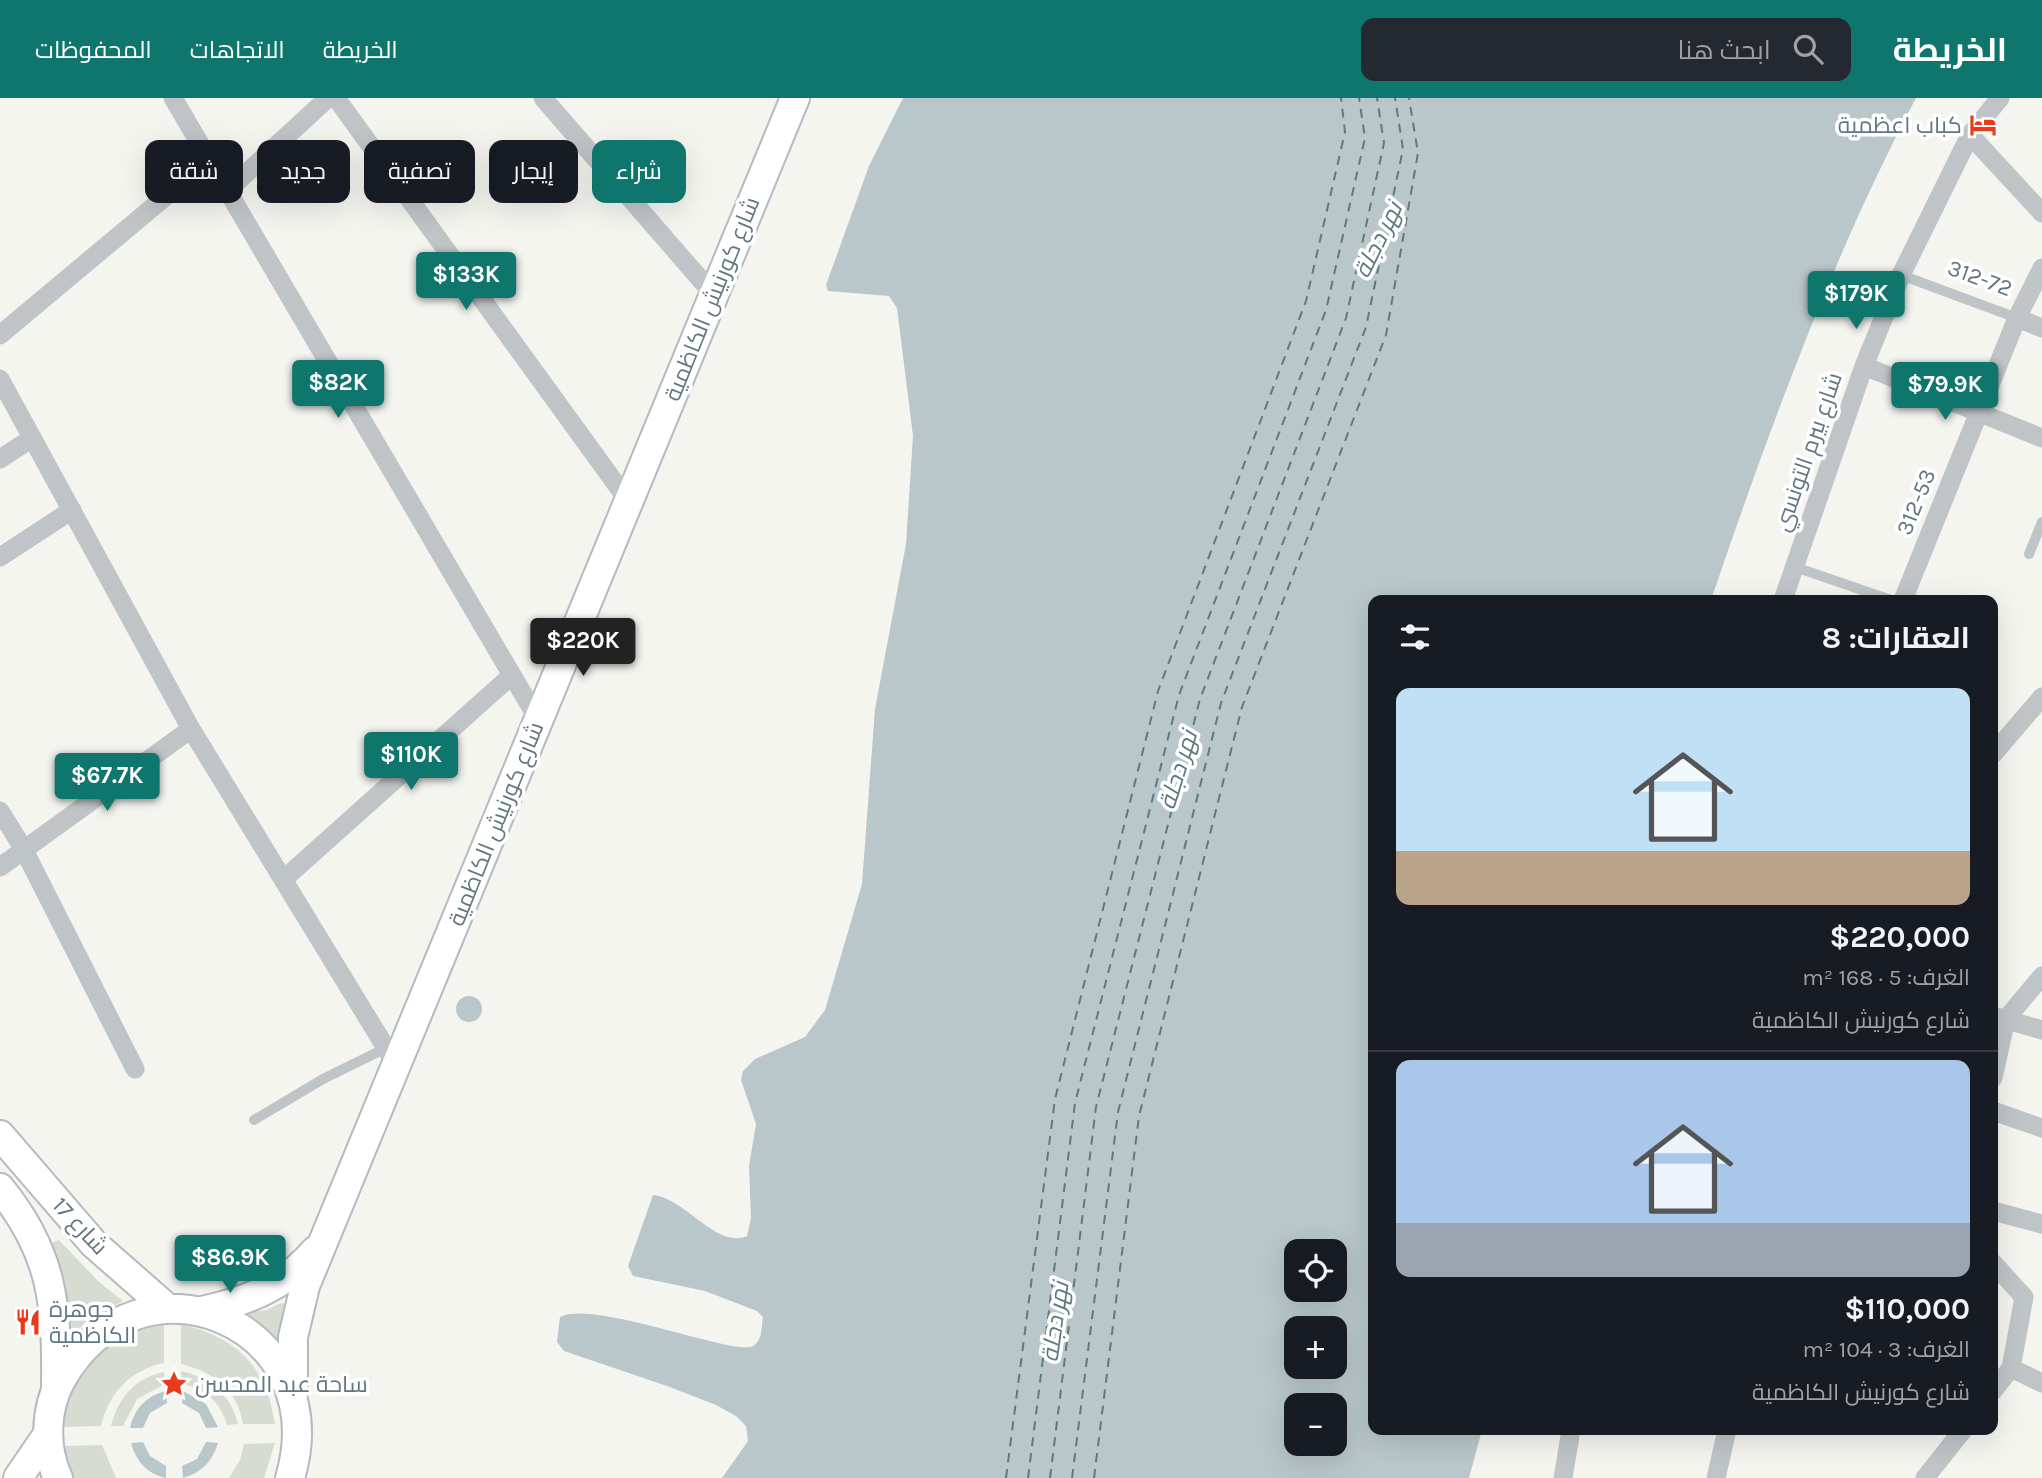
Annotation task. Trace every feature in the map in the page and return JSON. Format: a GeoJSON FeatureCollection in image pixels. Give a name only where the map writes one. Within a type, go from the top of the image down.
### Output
{"type":"FeatureCollection","features":[{"type":"Feature","properties":{"kind":"street"},"geometry":{"type":"LineString","coordinates":[[173,98],[196,140]]}},
{"type":"Feature","properties":{"kind":"street"},"geometry":{"type":"LineString","coordinates":[[243,176],[328,98]]}},
{"type":"Feature","properties":{"kind":"street"},"geometry":{"type":"LineString","coordinates":[[336,98],[629,502]]}},
{"type":"Feature","properties":{"kind":"street"},"geometry":{"type":"LineString","coordinates":[[543,98],[714,295]]}},
{"type":"Feature","properties":{"kind":"street","name":"شارع كورنيش الكاظمية"},"geometry":{"type":"LineString","coordinates":[[293,1394],[293,1336],[305,1286],[326,1239],[391,1057],[539,721],[795,98]]}},
{"type":"Feature","properties":{"kind":"street","name":"شارع بيرم التونسي"},"geometry":{"type":"LineString","coordinates":[[1785,595],[1864,366],[1901,275],[1970,135],[2000,98]]}},
{"type":"Feature","properties":{"kind":"street"},"geometry":{"type":"LineString","coordinates":[[1970,135],[2042,213]]}},
{"type":"Feature","properties":{"kind":"street"},"geometry":{"type":"LineString","coordinates":[[0,335],[158,203]]}},
{"type":"Feature","properties":{"kind":"street"},"geometry":{"type":"LineString","coordinates":[[233,203],[539,721]]}},
{"type":"Feature","properties":{"kind":"street","name":"312-53"},"geometry":{"type":"LineString","coordinates":[[1905,595],[2017,318],[2042,268]]}},
{"type":"Feature","properties":{"kind":"street","name":"312-72"},"geometry":{"type":"LineString","coordinates":[[2017,318],[2042,328]]}},
{"type":"Feature","properties":{"kind":"street"},"geometry":{"type":"LineString","coordinates":[[1864,366],[2042,438]]}},
{"type":"Feature","properties":{"kind":"street"},"geometry":{"type":"LineString","coordinates":[[0,379],[191,729],[391,1057]]}},
{"type":"Feature","properties":{"kind":"street"},"geometry":{"type":"LineString","coordinates":[[0,459],[32,438]]}},
{"type":"Feature","properties":{"kind":"street"},"geometry":{"type":"LineString","coordinates":[[0,557],[72,510]]}},
{"type":"Feature","properties":{"kind":"street"},"geometry":{"type":"LineString","coordinates":[[284,879],[512,675]]}},
{"type":"Feature","properties":{"kind":"street"},"geometry":{"type":"LineString","coordinates":[[1998,748],[2042,697]]}},
{"type":"Feature","properties":{"kind":"street"},"geometry":{"type":"LineString","coordinates":[[0,867],[191,729]]}},
{"type":"Feature","properties":{"kind":"street"},"geometry":{"type":"LineString","coordinates":[[0,811],[23,848],[135,1069]]}},
{"type":"Feature","properties":{"kind":"street"},"geometry":{"type":"LineString","coordinates":[[1998,1034],[2000,1017],[2042,976]]}},
{"type":"Feature","properties":{"kind":"street"},"geometry":{"type":"LineString","coordinates":[[2000,1017],[2042,1030]]}},
{"type":"Feature","properties":{"kind":"street"},"geometry":{"type":"LineString","coordinates":[[1998,1113],[2042,1128]]}},
{"type":"Feature","properties":{"kind":"street","name":"شارع 17"},"geometry":{"type":"LineString","coordinates":[[0,1135],[94,1244],[167,1308]]}},
{"type":"Feature","properties":{"kind":"street","name":"شارع 17"},"geometry":{"type":"LineString","coordinates":[[0,1188],[25,1219],[45,1267],[57,1323],[56,1389]]}},
{"type":"Feature","properties":{"kind":"street"},"geometry":{"type":"LineString","coordinates":[[1998,1212],[2042,1224]]}},
{"type":"Feature","properties":{"kind":"street","name":"شارع كورنيش الكاظمية"},"geometry":{"type":"LineString","coordinates":[[202,1311],[246,1301],[277,1286],[304,1265],[326,1239]]}},
{"type":"Feature","properties":{"kind":"street"},"geometry":{"type":"LineString","coordinates":[[1998,1268],[2024,1297],[2011,1368],[1998,1385]]}},
{"type":"Feature","properties":{"kind":"street"},"geometry":{"type":"LineString","coordinates":[[58,1478],[48,1434],[56,1389],[74,1357],[100,1332],[132,1315],[167,1308],[202,1311],[232,1322],[258,1340],[284,1374],[293,1394],[299,1441],[290,1478]]}},
{"type":"Feature","properties":{"kind":"street"},"geometry":{"type":"LineString","coordinates":[[2011,1368],[2042,1383]]}},
{"type":"Feature","properties":{"kind":"street"},"geometry":{"type":"LineString","coordinates":[[18,1478],[48,1434]]}},
{"type":"Feature","properties":{"kind":"street"},"geometry":{"type":"LineString","coordinates":[[1563,1478],[1571,1435]]}},
{"type":"Feature","properties":{"kind":"street"},"geometry":{"type":"LineString","coordinates":[[1716,1478],[1726,1435]]}},
{"type":"Feature","properties":{"kind":"street"},"geometry":{"type":"LineString","coordinates":[[1926,1478],[1959,1435]]}},
{"type":"Feature","properties":{"kind":"lane","name":"312-72"},"geometry":{"type":"LineString","coordinates":[[1901,275],[2017,318]]}},
{"type":"Feature","properties":{"kind":"lane"},"geometry":{"type":"LineString","coordinates":[[2029,554],[2042,522]]}},
{"type":"Feature","properties":{"kind":"lane"},"geometry":{"type":"LineString","coordinates":[[1795,567],[1876,595]]}},
{"type":"Feature","properties":{"kind":"lane"},"geometry":{"type":"LineString","coordinates":[[254,1120],[323,1079],[391,1057]]}},
{"type":"Feature","properties":{"kind":"shaded area"},"geometry":{"type":"Polygon","coordinates":[[[59,1240],[99,1282],[123,1301],[87,1321],[69,1339],[47,1245],[59,1240]]]}},
{"type":"Feature","properties":{"kind":"shaded area"},"geometry":{"type":"Polygon","coordinates":[[[281,1303],[288,1304],[281,1320],[279,1338],[275,1339],[248,1317],[249,1312],[267,1310],[281,1303]]]}},
{"type":"Feature","properties":{"kind":"shaded area"},"geometry":{"type":"Polygon","coordinates":[[[181,1324],[218,1337],[246,1357],[264,1385],[275,1424],[243,1424],[236,1401],[222,1384],[193,1367],[181,1364],[181,1324]]]}},
{"type":"Feature","properties":{"kind":"shaded area"},"geometry":{"type":"Polygon","coordinates":[[[164,1325],[164,1363],[131,1377],[115,1393],[101,1426],[63,1427],[65,1407],[72,1388],[94,1358],[126,1336],[164,1325]]]}},
{"type":"Feature","properties":{"kind":"shaded area"},"geometry":{"type":"Polygon","coordinates":[[[181,1371],[201,1378],[218,1389],[230,1404],[238,1424],[227,1425],[221,1409],[210,1397],[182,1384],[181,1371]]]}},
{"type":"Feature","properties":{"kind":"shaded area"},"geometry":{"type":"Polygon","coordinates":[[[164,1372],[165,1384],[137,1399],[123,1426],[111,1426],[118,1407],[129,1391],[144,1379],[164,1372]]]}},
{"type":"Feature","properties":{"kind":"shaded area"},"geometry":{"type":"Polygon","coordinates":[[[275,1443],[264,1478],[229,1478],[240,1460],[244,1444],[275,1443]]]}},
{"type":"Feature","properties":{"kind":"shaded area"},"geometry":{"type":"Polygon","coordinates":[[[102,1445],[116,1478],[74,1478],[63,1446],[102,1445]]]}},
{"type":"Feature","properties":{"kind":"water","name":"نهر دجلة"},"geometry":{"type":"Polygon","coordinates":[[[903,98],[1916,98],[1885,158],[1804,345],[1713,595],[1368,595],[1368,1435],[1481,1435],[1469,1478],[722,1478],[748,1441],[746,1426],[736,1416],[716,1405],[667,1386],[564,1351],[557,1342],[560,1317],[577,1314],[602,1315],[741,1347],[753,1346],[760,1337],[763,1317],[757,1311],[705,1291],[633,1276],[628,1266],[653,1195],[666,1198],[724,1236],[747,1236],[751,1218],[749,1166],[756,1124],[741,1080],[743,1071],[755,1059],[805,1037],[825,1010],[862,884],[875,709],[906,544],[913,436],[897,308],[889,296],[828,291],[826,285],[869,166],[903,98]]]}},
{"type":"Feature","properties":{"kind":"water"},"geometry":{"type":"Polygon","coordinates":[[[469,996],[478,1000],[482,1009],[478,1018],[469,1022],[460,1018],[456,1009],[460,1000],[469,996]]]}},
{"type":"Feature","properties":{"kind":"water"},"geometry":{"type":"Polygon","coordinates":[[[166,1391],[167,1403],[150,1413],[143,1428],[130,1428],[142,1404],[166,1391]]]}},
{"type":"Feature","properties":{"kind":"water"},"geometry":{"type":"Polygon","coordinates":[[[183,1391],[206,1404],[218,1427],[206,1428],[199,1413],[182,1403],[183,1391]]]}},
{"type":"Feature","properties":{"kind":"water"},"geometry":{"type":"Polygon","coordinates":[[[143,1442],[150,1456],[166,1466],[166,1478],[148,1470],[139,1461],[131,1443],[143,1442]]]}},
{"type":"Feature","properties":{"kind":"water"},"geometry":{"type":"Polygon","coordinates":[[[206,1442],[218,1443],[213,1455],[201,1469],[183,1478],[182,1466],[197,1459],[206,1442]]]}},
{"type":"Feature","properties":{"kind":"ferry route"},"geometry":{"type":"LineString","coordinates":[[1006,1478],[1055,1099],[1158,691],[1306,301],[1345,132],[1341,98]]}},
{"type":"Feature","properties":{"kind":"ferry route"},"geometry":{"type":"LineString","coordinates":[[1028,1478],[1075,1103],[1179,695],[1326,310],[1365,138],[1359,98]]}},
{"type":"Feature","properties":{"kind":"ferry route"},"geometry":{"type":"LineString","coordinates":[[1050,1478],[1096,1107],[1200,699],[1346,318],[1384,143],[1377,98]]}},
{"type":"Feature","properties":{"kind":"ferry route"},"geometry":{"type":"LineString","coordinates":[[1072,1478],[1118,1112],[1221,703],[1366,327],[1403,149],[1395,98]]}},
{"type":"Feature","properties":{"kind":"ferry route"},"geometry":{"type":"LineString","coordinates":[[1094,1478],[1139,1116],[1242,707],[1386,335],[1418,153],[1409,98]]}},
{"type":"Feature","properties":{"kind":"place","name":"كباب اعظمية"},"geometry":{"type":"Point","coordinates":[1983,125]}},
{"type":"Feature","properties":{"kind":"place","name":"جوهرة الكاظمية"},"geometry":{"type":"Point","coordinates":[28,1322]}},
{"type":"Feature","properties":{"kind":"place","name":"ساحة عبد المحسن"},"geometry":{"type":"Point","coordinates":[174,1384]}}]}
